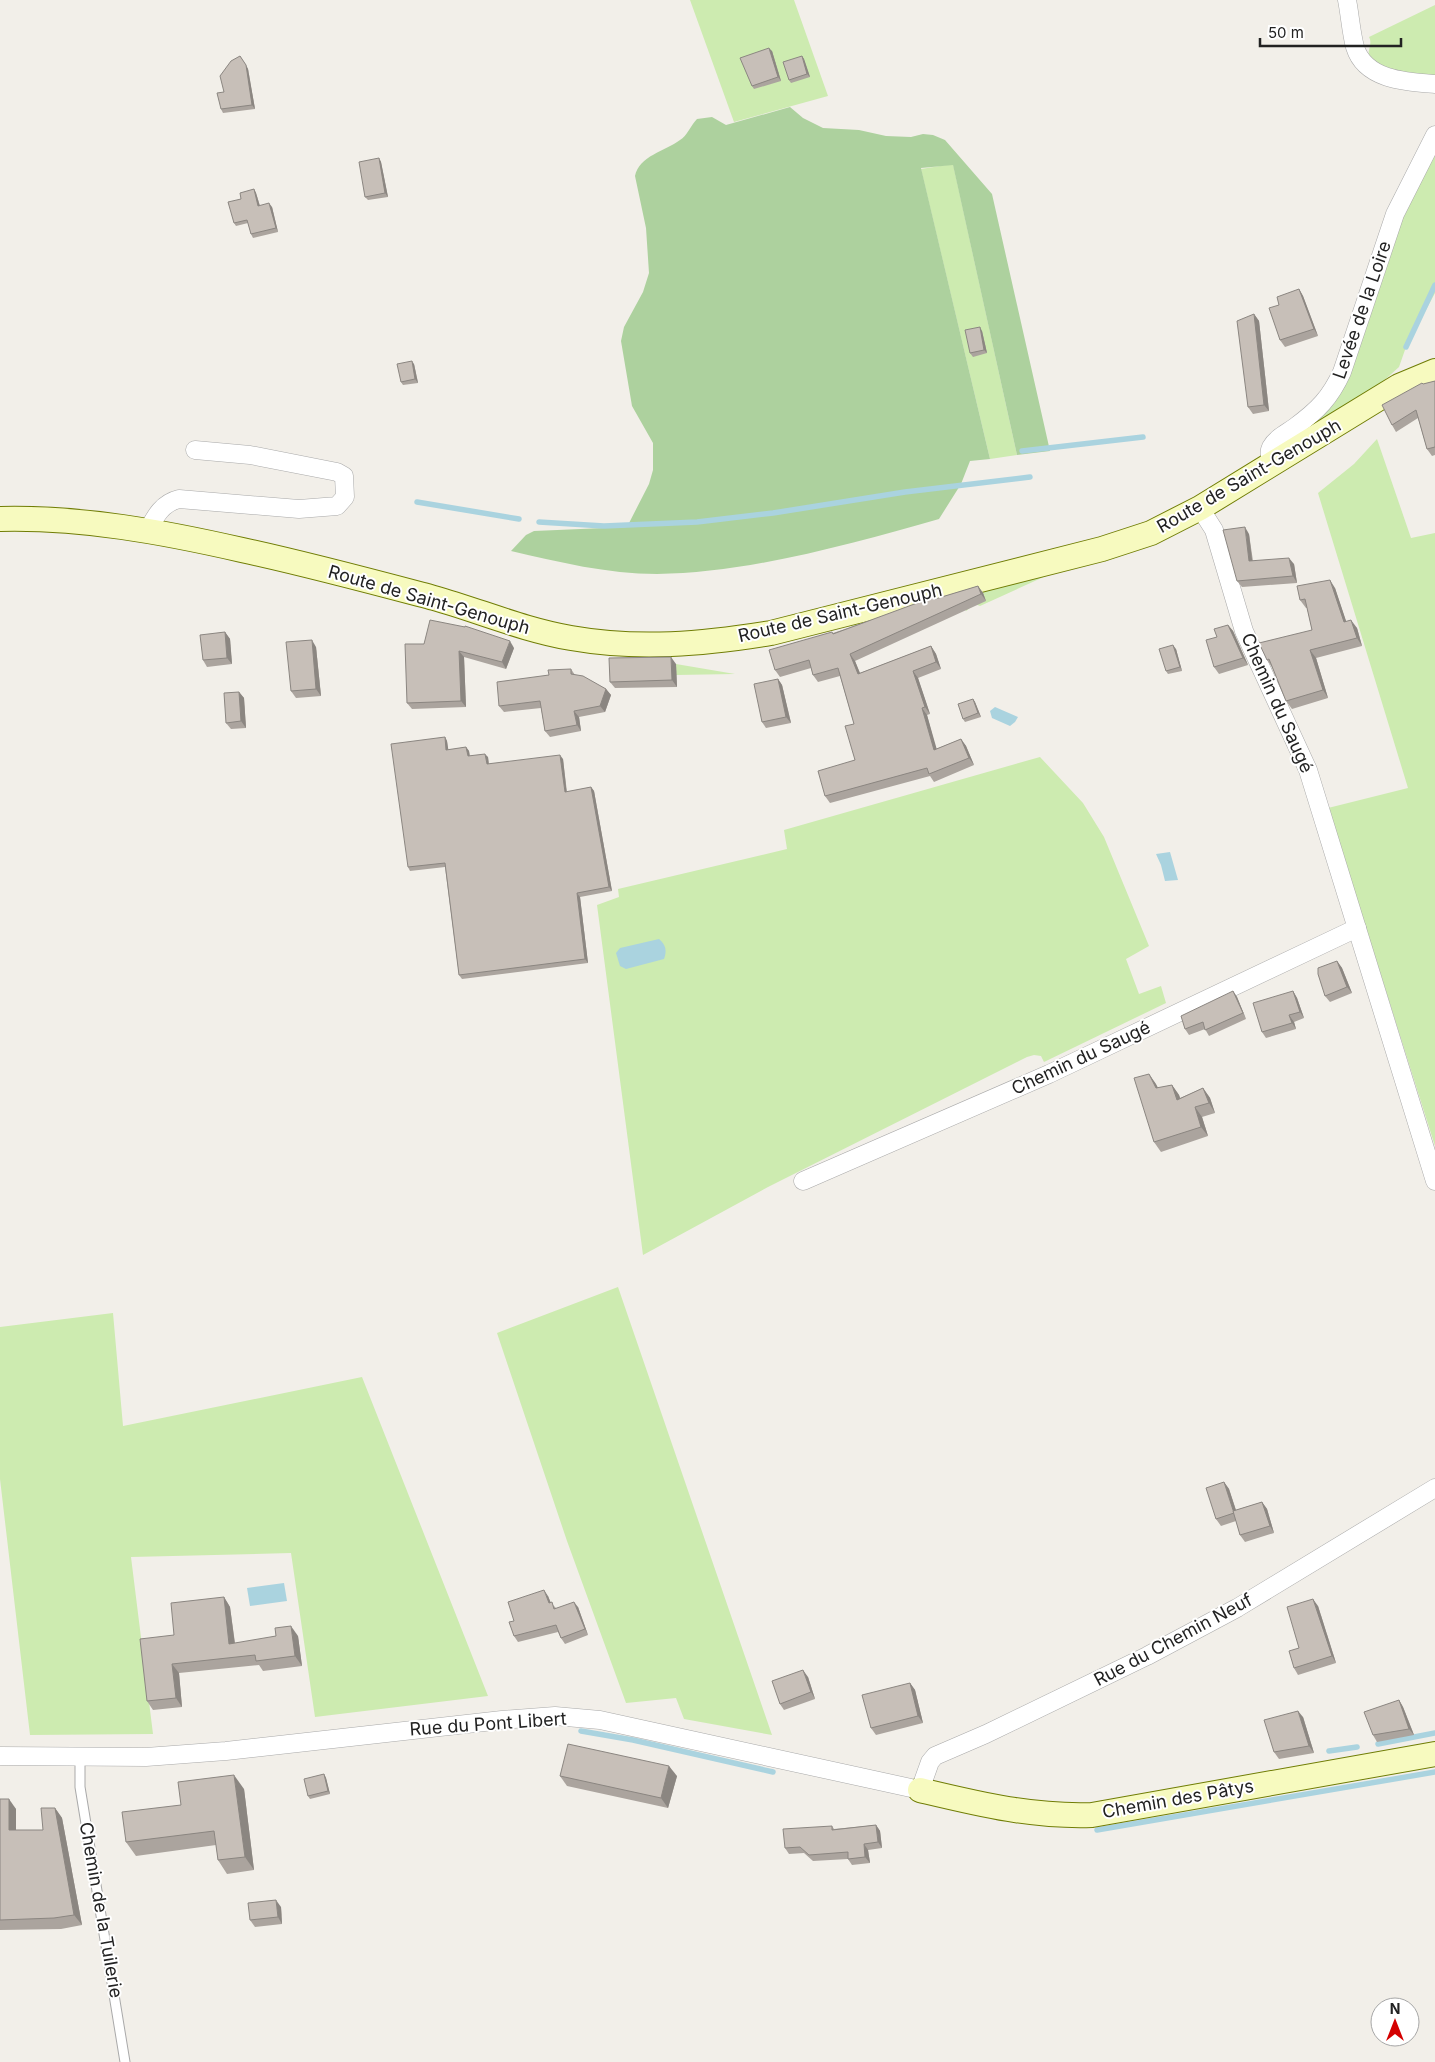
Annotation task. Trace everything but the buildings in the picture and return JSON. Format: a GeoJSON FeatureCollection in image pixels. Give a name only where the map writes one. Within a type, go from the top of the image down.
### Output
{"type":"FeatureCollection","features":[{"type":"Feature","properties":{"kind":"street"},"geometry":{"type":"LineString","coordinates":[[1347,0],[1356,48],[1370,69],[1388,78],[1435,84]]}},
{"type":"Feature","properties":{"kind":"street","name":"Levée de la Loire"},"geometry":{"type":"LineString","coordinates":[[1273,465],[1270,449],[1276,440],[1314,413],[1334,389],[1342,372],[1394,214],[1435,135]]}},
{"type":"Feature","properties":{"kind":"street","name":"Route de Saint-Genouph"},"geometry":{"type":"LineString","coordinates":[[0,519],[28,518],[148,530],[221,545],[370,580],[553,634],[613,643],[677,645],[717,642],[771,634],[1102,549],[1151,533],[1200,508],[1273,465],[1400,386],[1435,371]]}},
{"type":"Feature","properties":{"kind":"street"},"geometry":{"type":"LineString","coordinates":[[148,530],[159,511],[169,503],[179,499],[299,509],[336,506],[345,497],[344,476],[337,472],[250,455],[195,450]]}},
{"type":"Feature","properties":{"kind":"street","name":"Chemin du Saugé"},"geometry":{"type":"LineString","coordinates":[[1200,508],[1214,530],[1244,631],[1308,770],[1435,1181]]}},
{"type":"Feature","properties":{"kind":"street","name":"Chemin du Saugé"},"geometry":{"type":"LineString","coordinates":[[802,1181],[1049,1074],[1357,928]]}},
{"type":"Feature","properties":{"kind":"street","name":"Rue du Chemin Neuf"},"geometry":{"type":"LineString","coordinates":[[920,1790],[930,1762],[935,1756],[1004,1726],[1147,1656],[1230,1612],[1435,1488]]}},
{"type":"Feature","properties":{"kind":"street","name":"Rue du Pont Libert"},"geometry":{"type":"LineString","coordinates":[[0,1756],[146,1757],[226,1751],[502,1720],[556,1716],[600,1720],[920,1790]]}},
{"type":"Feature","properties":{"kind":"street","name":"Chemin des Pâtys"},"geometry":{"type":"LineString","coordinates":[[920,1790],[1036,1814],[1063,1816],[1092,1814],[1435,1754]]}},
{"type":"Feature","properties":{"kind":"lane","name":"Chemin de la Tuilerie"},"geometry":{"type":"LineString","coordinates":[[80,1758],[80,1787],[125,2062]]}},
{"type":"Feature","properties":{"kind":"green space"},"geometry":{"type":"Polygon","coordinates":[[[690,0],[794,0],[828,96],[734,122],[690,0]]]}},
{"type":"Feature","properties":{"kind":"green space"},"geometry":{"type":"Polygon","coordinates":[[[1435,5],[1435,79],[1390,72],[1369,57],[1369,37],[1435,5]]]}},
{"type":"Feature","properties":{"kind":"green space"},"geometry":{"type":"Polygon","coordinates":[[[790,107],[803,118],[823,128],[859,130],[886,136],[911,137],[923,134],[933,135],[945,140],[992,194],[1050,451],[1017,455],[953,165],[921,168],[990,459],[970,461],[961,484],[939,519],[799,556],[763,563],[692,572],[657,574],[620,572],[583,567],[511,551],[526,535],[534,531],[627,527],[649,484],[653,470],[653,443],[632,406],[621,341],[624,327],[643,292],[649,273],[646,228],[635,176],[637,169],[647,159],[682,138],[697,119],[712,117],[726,125],[790,107]]]}},
{"type":"Feature","properties":{"kind":"green space"},"geometry":{"type":"Polygon","coordinates":[[[1435,146],[1435,293],[1406,347],[1399,367],[1369,394],[1282,443],[1311,423],[1397,224],[1435,146]]]}},
{"type":"Feature","properties":{"kind":"green space"},"geometry":{"type":"Polygon","coordinates":[[[953,164],[1017,455],[990,459],[921,169],[953,164]]]}},
{"type":"Feature","properties":{"kind":"green space"},"geometry":{"type":"Polygon","coordinates":[[[1377,439],[1411,538],[1435,533],[1435,1146],[1328,808],[1408,788],[1318,493],[1354,464],[1377,439]]]}},
{"type":"Feature","properties":{"kind":"green space"},"geometry":{"type":"Polygon","coordinates":[[[1070,565],[980,606],[975,604],[966,611],[960,601],[843,631],[868,618],[1070,565]]]}},
{"type":"Feature","properties":{"kind":"green space"},"geometry":{"type":"Polygon","coordinates":[[[676,664],[735,674],[676,675],[676,664]]]}},
{"type":"Feature","properties":{"kind":"green space"},"geometry":{"type":"Polygon","coordinates":[[[1040,757],[1083,803],[1104,837],[1149,946],[1126,959],[1139,994],[1161,986],[1166,1003],[1044,1062],[1041,1056],[1027,1057],[768,1187],[643,1255],[597,905],[619,897],[618,889],[787,849],[784,830],[1040,757]]]}},
{"type":"Feature","properties":{"kind":"green space"},"geometry":{"type":"Polygon","coordinates":[[[618,1287],[772,1735],[684,1719],[676,1698],[626,1703],[567,1541],[497,1333],[618,1287]]]}},
{"type":"Feature","properties":{"kind":"green space"},"geometry":{"type":"Polygon","coordinates":[[[113,1313],[123,1426],[362,1377],[488,1696],[315,1717],[291,1553],[131,1557],[153,1734],[30,1735],[0,1479],[0,1327],[113,1313]]]}},
{"type":"Feature","properties":{"kind":"water"},"geometry":{"type":"Polygon","coordinates":[[[995,707],[1018,717],[1010,726],[992,718],[990,711],[995,707]]]}},
{"type":"Feature","properties":{"kind":"water"},"geometry":{"type":"Polygon","coordinates":[[[1170,852],[1178,880],[1165,881],[1156,854],[1170,852]]]}},
{"type":"Feature","properties":{"kind":"water"},"geometry":{"type":"Polygon","coordinates":[[[659,939],[665,948],[664,959],[626,969],[620,966],[616,953],[620,948],[659,939]]]}},
{"type":"Feature","properties":{"kind":"water"},"geometry":{"type":"Polygon","coordinates":[[[284,1583],[287,1601],[250,1606],[247,1588],[284,1583]]]}},
{"type":"Feature","properties":{"kind":"waterway"},"geometry":{"type":"LineString","coordinates":[[1406,347],[1435,285]]}},
{"type":"Feature","properties":{"kind":"waterway"},"geometry":{"type":"LineString","coordinates":[[1022,451],[1143,437]]}},
{"type":"Feature","properties":{"kind":"waterway"},"geometry":{"type":"LineString","coordinates":[[539,522],[604,526],[697,522],[773,513],[905,492],[1030,477]]}},
{"type":"Feature","properties":{"kind":"waterway"},"geometry":{"type":"LineString","coordinates":[[417,502],[519,519]]}},
{"type":"Feature","properties":{"kind":"waterway"},"geometry":{"type":"LineString","coordinates":[[581,1731],[633,1740],[773,1772]]}},
{"type":"Feature","properties":{"kind":"waterway"},"geometry":{"type":"LineString","coordinates":[[1378,1744],[1435,1733]]}},
{"type":"Feature","properties":{"kind":"waterway"},"geometry":{"type":"LineString","coordinates":[[1329,1751],[1357,1747]]}},
{"type":"Feature","properties":{"kind":"waterway"},"geometry":{"type":"LineString","coordinates":[[1097,1830],[1435,1772]]}}]}
